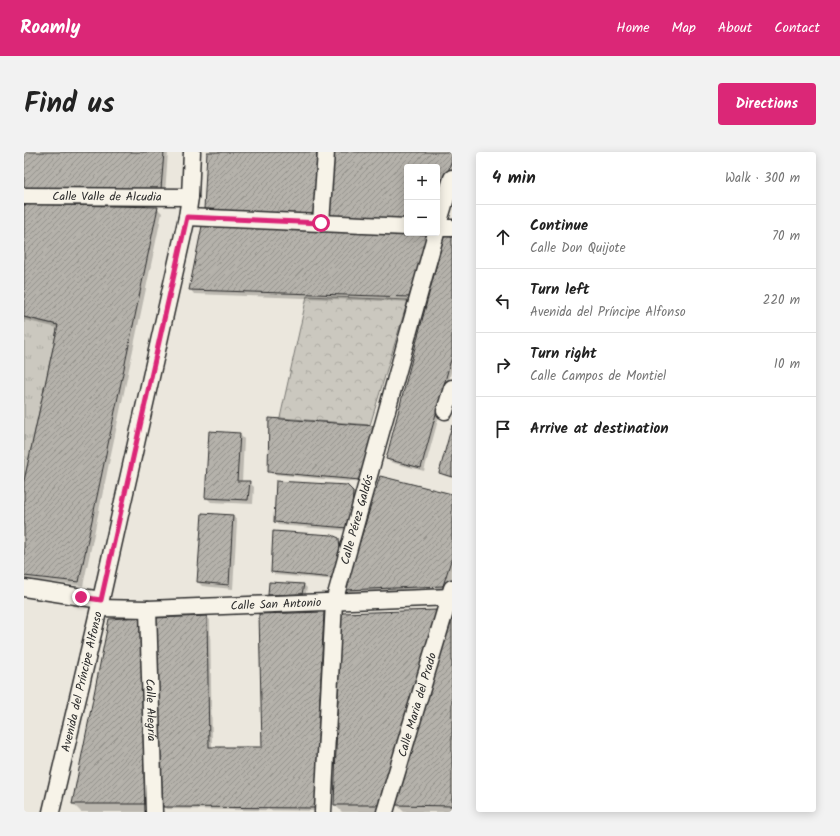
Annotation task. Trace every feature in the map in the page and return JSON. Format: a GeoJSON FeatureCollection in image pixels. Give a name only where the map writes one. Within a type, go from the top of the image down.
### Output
{"type":"FeatureCollection","features":[{"type":"Feature","properties":{"kind":"street","name":"Avenida del Príncipe Alfonso"},"geometry":{"type":"LineString","coordinates":[[51,812],[100,604],[187,217],[190,197],[192,152]]}},
{"type":"Feature","properties":{"kind":"street"},"geometry":{"type":"LineString","coordinates":[[321,223],[326,152]]}},
{"type":"Feature","properties":{"kind":"street"},"geometry":{"type":"LineString","coordinates":[[440,218],[452,178]]}},
{"type":"Feature","properties":{"kind":"street","name":"Calle Valle de Alcudia"},"geometry":{"type":"LineString","coordinates":[[24,196],[190,197]]}},
{"type":"Feature","properties":{"kind":"street"},"geometry":{"type":"LineString","coordinates":[[187,217],[404,227]]}},
{"type":"Feature","properties":{"kind":"street"},"geometry":{"type":"LineString","coordinates":[[440,228],[452,228]]}},
{"type":"Feature","properties":{"kind":"street","name":"Calle Pérez Galdós"},"geometry":{"type":"LineString","coordinates":[[323,812],[334,602],[435,236]]}},
{"type":"Feature","properties":{"kind":"street"},"geometry":{"type":"LineString","coordinates":[[445,411],[452,388]]}},
{"type":"Feature","properties":{"kind":"street","name":"Calle San Antonio"},"geometry":{"type":"LineString","coordinates":[[24,588],[100,604],[148,609],[334,602],[451,594]]}},
{"type":"Feature","properties":{"kind":"street","name":"Calle Maria del Prado"},"geometry":{"type":"LineString","coordinates":[[385,812],[451,594]]}},
{"type":"Feature","properties":{"kind":"street","name":"Calle Alegría"},"geometry":{"type":"LineString","coordinates":[[148,609],[154,812]]}},
{"type":"Feature","properties":{"kind":"green space"},"geometry":{"type":"Polygon","coordinates":[[[307,296],[408,300],[370,425],[280,418],[307,296]]]}},
{"type":"Feature","properties":{"kind":"green space"},"geometry":{"type":"Polygon","coordinates":[[[24,317],[58,325],[24,481],[24,317]]]}},
{"type":"Feature","properties":{"kind":"building"},"geometry":{"type":"Polygon","coordinates":[[[24,152],[164,152],[161,189],[24,189],[24,152]]]}},
{"type":"Feature","properties":{"kind":"building"},"geometry":{"type":"Polygon","coordinates":[[[207,152],[317,152],[314,216],[204,209],[207,152]]]}},
{"type":"Feature","properties":{"kind":"building"},"geometry":{"type":"Polygon","coordinates":[[[333,152],[452,152],[452,158],[440,202],[440,164],[404,164],[404,222],[328,217],[333,152]]]}},
{"type":"Feature","properties":{"kind":"building"},"geometry":{"type":"Polygon","coordinates":[[[24,204],[158,207],[79,582],[24,576],[24,481],[58,325],[24,317],[24,204]]]}},
{"type":"Feature","properties":{"kind":"building"},"geometry":{"type":"Polygon","coordinates":[[[202,226],[430,236],[409,297],[189,290],[202,226]]]}},
{"type":"Feature","properties":{"kind":"building"},"geometry":{"type":"Polygon","coordinates":[[[444,236],[452,237],[452,356],[421,468],[386,459],[444,236]]]}},
{"type":"Feature","properties":{"kind":"building"},"geometry":{"type":"Polygon","coordinates":[[[269,418],[375,426],[360,480],[268,472],[269,418]]]}},
{"type":"Feature","properties":{"kind":"building"},"geometry":{"type":"Polygon","coordinates":[[[452,425],[452,477],[439,473],[452,425]]]}},
{"type":"Feature","properties":{"kind":"building"},"geometry":{"type":"Polygon","coordinates":[[[209,431],[240,433],[237,481],[250,481],[248,500],[205,498],[209,431]]]}},
{"type":"Feature","properties":{"kind":"building"},"geometry":{"type":"Polygon","coordinates":[[[380,476],[452,494],[452,557],[443,586],[345,590],[380,476]]]}},
{"type":"Feature","properties":{"kind":"building"},"geometry":{"type":"Polygon","coordinates":[[[276,481],[347,485],[353,491],[352,514],[348,528],[274,522],[276,481]]]}},
{"type":"Feature","properties":{"kind":"building"},"geometry":{"type":"Polygon","coordinates":[[[202,513],[233,515],[229,585],[197,582],[202,513]]]}},
{"type":"Feature","properties":{"kind":"building"},"geometry":{"type":"Polygon","coordinates":[[[273,531],[332,535],[339,538],[340,550],[338,566],[334,578],[271,572],[273,531]]]}},
{"type":"Feature","properties":{"kind":"building"},"geometry":{"type":"Polygon","coordinates":[[[269,582],[304,584],[302,594],[268,595],[269,582]]]}},
{"type":"Feature","properties":{"kind":"building"},"geometry":{"type":"Polygon","coordinates":[[[437,610],[379,805],[334,805],[341,613],[437,610]]]}},
{"type":"Feature","properties":{"kind":"building"},"geometry":{"type":"Polygon","coordinates":[[[324,612],[315,808],[163,807],[153,618],[207,616],[209,747],[262,747],[259,614],[324,612]]]}},
{"type":"Feature","properties":{"kind":"building"},"geometry":{"type":"Polygon","coordinates":[[[140,617],[145,804],[72,804],[109,619],[140,617]]]}},
{"type":"Feature","properties":{"kind":"building"},"geometry":{"type":"Polygon","coordinates":[[[452,617],[452,806],[396,805],[452,617]]]}},
{"type":"Feature","properties":{"kind":"route"},"geometry":{"type":"LineString","coordinates":[[81,597],[101,600],[187,217],[321,223]]}}]}
